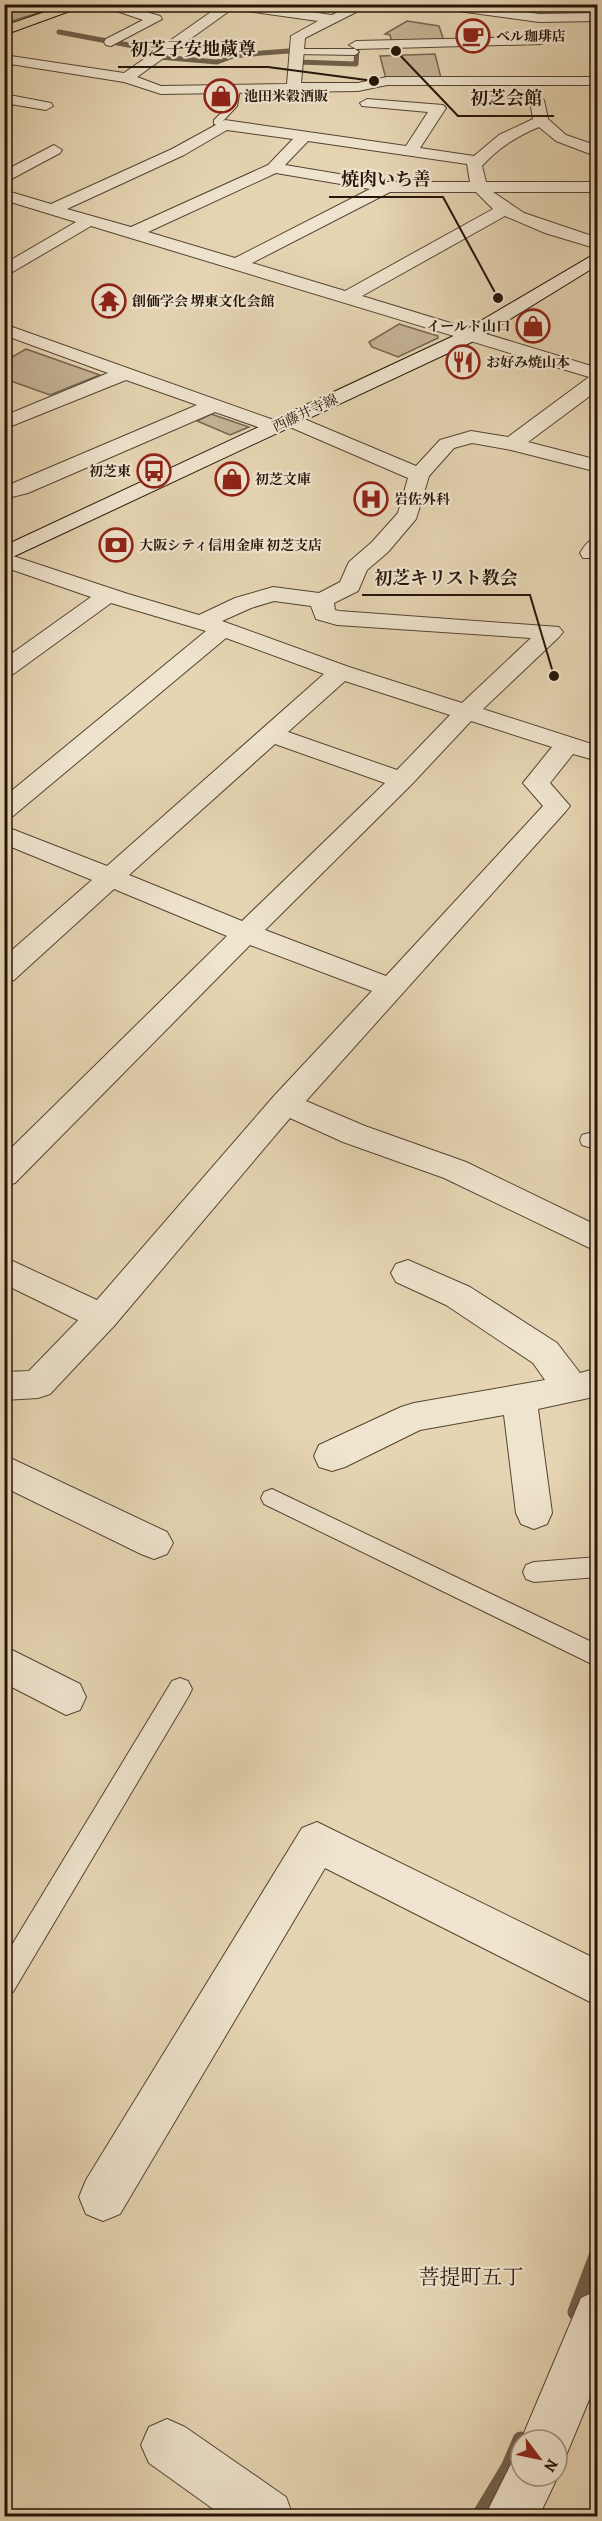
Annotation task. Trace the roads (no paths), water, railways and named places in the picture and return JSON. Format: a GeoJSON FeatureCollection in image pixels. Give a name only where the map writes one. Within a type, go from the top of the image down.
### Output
{"type":"FeatureCollection","features":[{"type":"Feature","properties":{"kind":"main road"},"geometry":{"type":"LineString","coordinates":[[4,31],[83,4]]}},
{"type":"Feature","properties":{"kind":"street"},"geometry":{"type":"LineString","coordinates":[[102,4],[155,19],[111,42]]}},
{"type":"Feature","properties":{"kind":"street"},"geometry":{"type":"LineString","coordinates":[[294,89],[298,36],[366,4]]}},
{"type":"Feature","properties":{"kind":"street"},"geometry":{"type":"LineString","coordinates":[[436,4],[539,18],[597,15]]}},
{"type":"Feature","properties":{"kind":"street"},"geometry":{"type":"LineString","coordinates":[[127,78],[226,5],[332,19]]}},
{"type":"Feature","properties":{"kind":"street"},"geometry":{"type":"LineString","coordinates":[[539,18],[533,70],[541,121],[561,138],[597,152]]}},
{"type":"Feature","properties":{"kind":"street"},"geometry":{"type":"LineString","coordinates":[[355,49],[537,41]]}},
{"type":"Feature","properties":{"kind":"street"},"geometry":{"type":"LineString","coordinates":[[4,59],[127,78],[161,90],[358,87],[387,81],[533,70],[597,81]]}},
{"type":"Feature","properties":{"kind":"street"},"geometry":{"type":"LineString","coordinates":[[4,97],[23,84]]}},
{"type":"Feature","properties":{"kind":"street"},"geometry":{"type":"LineString","coordinates":[[4,97],[45,106]]}},
{"type":"Feature","properties":{"kind":"street"},"geometry":{"type":"LineString","coordinates":[[367,103],[438,108],[410,151]]}},
{"type":"Feature","properties":{"kind":"street"},"geometry":{"type":"LineString","coordinates":[[541,121],[514,131],[488,148],[474,165],[480,187],[505,209],[552,231],[597,244]]}},
{"type":"Feature","properties":{"kind":"street"},"geometry":{"type":"LineString","coordinates":[[53,209],[178,152],[225,125],[478,160]]}},
{"type":"Feature","properties":{"kind":"street"},"geometry":{"type":"LineString","coordinates":[[133,233],[274,168],[304,136]]}},
{"type":"Feature","properties":{"kind":"street"},"geometry":{"type":"LineString","coordinates":[[4,177],[54,150]]}},
{"type":"Feature","properties":{"kind":"street"},"geometry":{"type":"LineString","coordinates":[[274,168],[387,188],[597,187]]}},
{"type":"Feature","properties":{"kind":"street"},"geometry":{"type":"LineString","coordinates":[[237,264],[387,188]]}},
{"type":"Feature","properties":{"kind":"street"},"geometry":{"type":"LineString","coordinates":[[6,198],[90,220],[597,374]]}},
{"type":"Feature","properties":{"kind":"street"},"geometry":{"type":"LineString","coordinates":[[347,297],[505,209]]}},
{"type":"Feature","properties":{"kind":"street"},"geometry":{"type":"LineString","coordinates":[[4,272],[90,220]]}},
{"type":"Feature","properties":{"kind":"street","name":"西藤井寺線"},"geometry":{"type":"LineString","coordinates":[[4,555],[469,336],[597,257]]}},
{"type":"Feature","properties":{"kind":"street"},"geometry":{"type":"LineString","coordinates":[[4,329],[21,343],[125,373],[214,405],[283,424],[419,475]]}},
{"type":"Feature","properties":{"kind":"street"},"geometry":{"type":"LineString","coordinates":[[4,423],[125,373]]}},
{"type":"Feature","properties":{"kind":"street"},"geometry":{"type":"LineString","coordinates":[[512,444],[597,380]]}},
{"type":"Feature","properties":{"kind":"street"},"geometry":{"type":"LineString","coordinates":[[4,493],[21,489],[214,405]]}},
{"type":"Feature","properties":{"kind":"street"},"geometry":{"type":"LineString","coordinates":[[4,810],[212,626],[243,603],[273,594],[322,600],[350,586],[357,567],[380,547],[408,514],[419,475],[447,444],[471,437],[512,444],[597,466]]}},
{"type":"Feature","properties":{"kind":"street"},"geometry":{"type":"LineString","coordinates":[[4,560],[212,626],[340,672],[465,713],[597,754]]}},
{"type":"Feature","properties":{"kind":"street"},"geometry":{"type":"LineString","coordinates":[[4,670],[108,594]]}},
{"type":"Feature","properties":{"kind":"street"},"geometry":{"type":"LineString","coordinates":[[4,1174],[402,780],[465,713],[551,632],[337,618],[324,614],[322,600]]}},
{"type":"Feature","properties":{"kind":"street"},"geometry":{"type":"LineString","coordinates":[[4,973],[340,672]]}},
{"type":"Feature","properties":{"kind":"street"},"geometry":{"type":"LineString","coordinates":[[272,735],[402,780]]}},
{"type":"Feature","properties":{"kind":"street"},"geometry":{"type":"LineString","coordinates":[[4,1386],[38,1384],[102,1317],[285,1104],[557,806],[536,783],[567,745]]}},
{"type":"Feature","properties":{"kind":"street"},"geometry":{"type":"LineString","coordinates":[[4,834],[246,933],[392,988]]}},
{"type":"Feature","properties":{"kind":"street"},"geometry":{"type":"LineString","coordinates":[[285,1104],[354,1134],[456,1170],[597,1240]]}},
{"type":"Feature","properties":{"kind":"street"},"geometry":{"type":"LineString","coordinates":[[4,1269],[102,1317]]}},
{"type":"Feature","properties":{"kind":"street"},"geometry":{"type":"LineString","coordinates":[[408,1273],[458,1296],[544,1353],[585,1385]]}},
{"type":"Feature","properties":{"kind":"street"},"geometry":{"type":"LineString","coordinates":[[332,1456],[414,1417],[585,1385]]}},
{"type":"Feature","properties":{"kind":"street"},"geometry":{"type":"LineString","coordinates":[[519,1398],[534,1513]]}},
{"type":"Feature","properties":{"kind":"street"},"geometry":{"type":"LineString","coordinates":[[4,1470],[154,1543]]}},
{"type":"Feature","properties":{"kind":"street"},"geometry":{"type":"LineString","coordinates":[[4,1663],[66,1697]]}},
{"type":"Feature","properties":{"kind":"street"},"geometry":{"type":"LineString","coordinates":[[103,2197],[317,1842],[597,1984]]}},
{"type":"Feature","properties":{"kind":"street"},"geometry":{"type":"LineString","coordinates":[[552,2428],[597,2315]]}},
{"type":"Feature","properties":{"kind":"street"},"geometry":{"type":"LineString","coordinates":[[167,2445],[267,2517]]}},
{"type":"Feature","properties":{"kind":"street"},"geometry":{"type":"LineString","coordinates":[[511,2517],[526,2488]]}},
{"type":"Feature","properties":{"kind":"lane"},"geometry":{"type":"LineString","coordinates":[[580,4],[597,15]]}},
{"type":"Feature","properties":{"kind":"lane"},"geometry":{"type":"LineString","coordinates":[[295,52],[355,49]]}},
{"type":"Feature","properties":{"kind":"lane"},"geometry":{"type":"LineString","coordinates":[[225,125],[217,122],[233,106],[236,90]]}},
{"type":"Feature","properties":{"kind":"lane"},"geometry":{"type":"LineString","coordinates":[[272,1498],[597,1657]]}},
{"type":"Feature","properties":{"kind":"lane"},"geometry":{"type":"LineString","coordinates":[[534,1572],[597,1567]]}},
{"type":"Feature","properties":{"kind":"lane"},"geometry":{"type":"LineString","coordinates":[[4,1983],[180,1689]]}},
{"type":"Feature","properties":{"kind":"waterway"},"geometry":{"type":"LineString","coordinates":[[59,32],[155,50],[159,57],[217,62],[233,56],[288,51],[299,55],[298,62],[356,64],[357,47]]}},
{"type":"Feature","properties":{"kind":"waterway"},"geometry":{"type":"LineString","coordinates":[[576,2312],[598,2254]]}},
{"type":"Feature","properties":{"kind":"waterway"},"geometry":{"type":"LineString","coordinates":[[480,2516],[509,2468]]}},
{"type":"Feature","properties":{"kind":"place","name":"ベル珈琲店"},"geometry":{"type":"Point","coordinates":[473,36]}},
{"type":"Feature","properties":{"kind":"place","name":"初芝会館"},"geometry":{"type":"Point","coordinates":[396,51]}},
{"type":"Feature","properties":{"kind":"place","name":"初芝子安地蔵尊"},"geometry":{"type":"Point","coordinates":[374,81]}},
{"type":"Feature","properties":{"kind":"place","name":"池田米穀酒販"},"geometry":{"type":"Point","coordinates":[221,96]}},
{"type":"Feature","properties":{"kind":"place","name":"焼肉いち善"},"geometry":{"type":"Point","coordinates":[498,298]}},
{"type":"Feature","properties":{"kind":"place","name":"創価学会 堺東文化会館"},"geometry":{"type":"Point","coordinates":[109,301]}},
{"type":"Feature","properties":{"kind":"place","name":"イールド山口"},"geometry":{"type":"Point","coordinates":[533,326]}},
{"type":"Feature","properties":{"kind":"place","name":"お好み焼山本"},"geometry":{"type":"Point","coordinates":[463,362]}},
{"type":"Feature","properties":{"kind":"place","name":"初芝東"},"geometry":{"type":"Point","coordinates":[154,471]}},
{"type":"Feature","properties":{"kind":"place","name":"初芝文庫"},"geometry":{"type":"Point","coordinates":[232,479]}},
{"type":"Feature","properties":{"kind":"place","name":"岩佐外科"},"geometry":{"type":"Point","coordinates":[371,499]}},
{"type":"Feature","properties":{"kind":"place","name":"大阪シティ信用金庫 初芝支店"},"geometry":{"type":"Point","coordinates":[116,545]}},
{"type":"Feature","properties":{"kind":"place","name":"初芝キリスト教会"},"geometry":{"type":"Point","coordinates":[554,676]}},
{"type":"Feature","properties":{"kind":"district","name":"菩提町五丁"},"geometry":{"type":"Point","coordinates":[471,2277]}}]}
